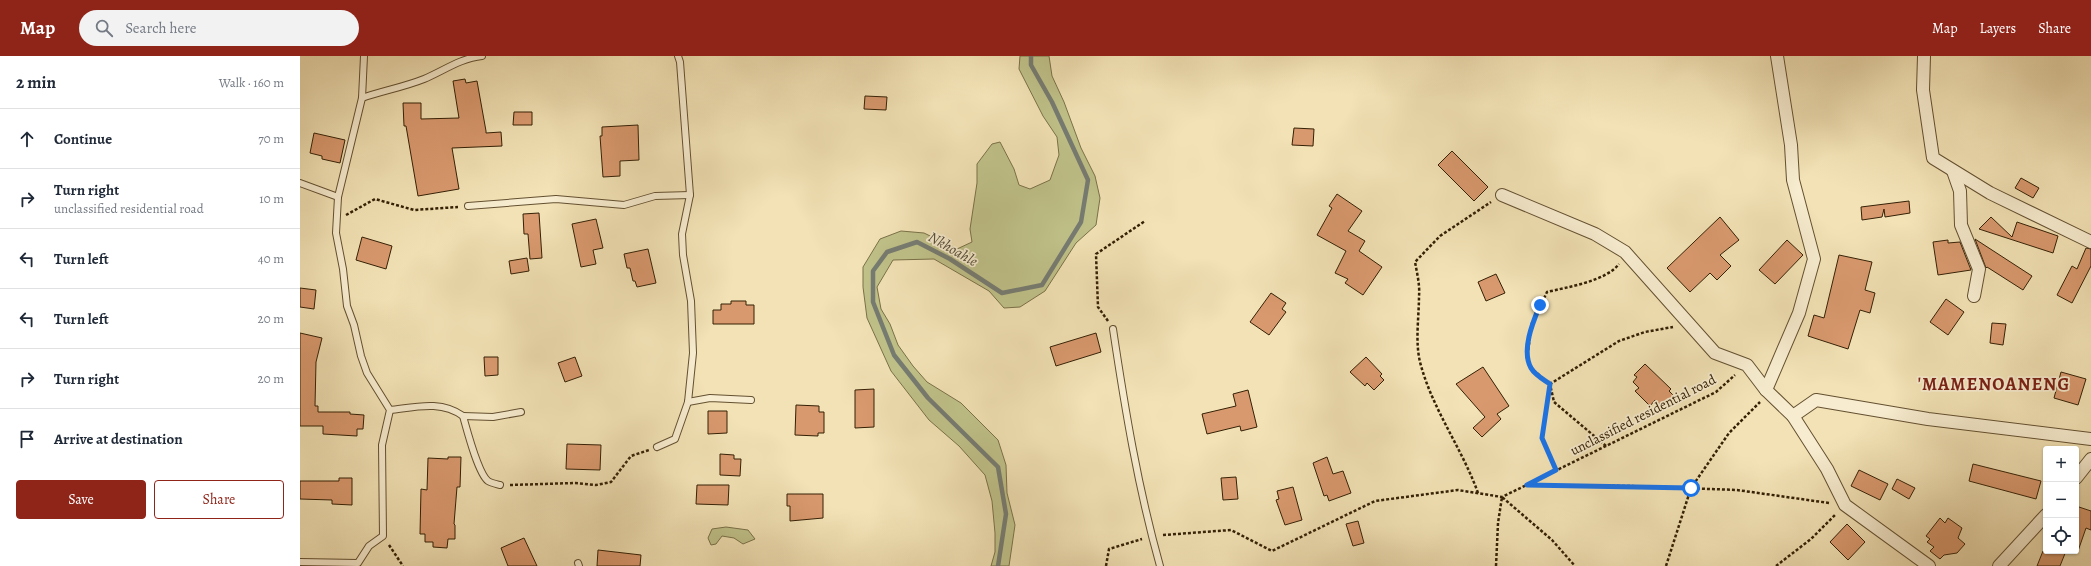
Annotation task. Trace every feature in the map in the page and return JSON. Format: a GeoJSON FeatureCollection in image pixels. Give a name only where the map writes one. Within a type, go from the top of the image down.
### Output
{"type":"FeatureCollection","features":[{"type":"Feature","properties":{"kind":"street"},"geometry":{"type":"LineString","coordinates":[[1766,390],[1799,313],[1814,259],[1793,180],[1791,145],[1777,56]]}},
{"type":"Feature","properties":{"kind":"street"},"geometry":{"type":"LineString","coordinates":[[1924,56],[1923,90],[1933,158],[1990,193],[2091,242]]}},
{"type":"Feature","properties":{"kind":"street"},"geometry":{"type":"LineString","coordinates":[[1953,171],[1960,191],[1961,225],[1979,269],[1974,296]]}},
{"type":"Feature","properties":{"kind":"street"},"geometry":{"type":"LineString","coordinates":[[1502,195],[1596,234],[1627,254],[1715,353],[1747,365],[1766,390],[1793,416],[1827,469],[1845,505],[1929,566]]}},
{"type":"Feature","properties":{"kind":"street"},"geometry":{"type":"LineString","coordinates":[[1793,416],[1816,400],[1928,419],[2091,439]]}},
{"type":"Feature","properties":{"kind":"street"},"geometry":{"type":"LineString","coordinates":[[2079,474],[2091,459]]}},
{"type":"Feature","properties":{"kind":"street"},"geometry":{"type":"LineString","coordinates":[[1999,566],[2043,518]]}},
{"type":"Feature","properties":{"kind":"lane"},"geometry":{"type":"LineString","coordinates":[[300,562],[358,563],[369,546],[383,536],[382,445],[390,410],[367,373],[360,356],[354,325],[347,306],[343,270],[336,233],[338,197],[362,98],[364,56]]}},
{"type":"Feature","properties":{"kind":"lane"},"geometry":{"type":"LineString","coordinates":[[362,98],[424,79],[456,63],[473,57],[482,56]]}},
{"type":"Feature","properties":{"kind":"lane"},"geometry":{"type":"LineString","coordinates":[[657,447],[675,439],[688,402],[693,353],[691,301],[683,255],[682,234],[690,195],[689,165],[680,62],[678,56]]}},
{"type":"Feature","properties":{"kind":"lane"},"geometry":{"type":"LineString","coordinates":[[300,183],[338,197]]}},
{"type":"Feature","properties":{"kind":"lane"},"geometry":{"type":"LineString","coordinates":[[468,206],[556,199],[624,205],[655,196],[690,195]]}},
{"type":"Feature","properties":{"kind":"lane"},"geometry":{"type":"LineString","coordinates":[[1113,329],[1128,426],[1160,566]]}},
{"type":"Feature","properties":{"kind":"lane"},"geometry":{"type":"LineString","coordinates":[[688,402],[710,398],[751,400]]}},
{"type":"Feature","properties":{"kind":"lane"},"geometry":{"type":"LineString","coordinates":[[390,410],[428,405],[452,408],[464,416],[493,417],[521,412]]}},
{"type":"Feature","properties":{"kind":"lane"},"geometry":{"type":"LineString","coordinates":[[464,416],[470,442],[483,474],[488,482],[500,485]]}},
{"type":"Feature","properties":{"kind":"path"},"geometry":{"type":"LineString","coordinates":[[1478,493],[1470,469],[1433,401],[1420,361],[1418,322],[1420,294],[1415,262],[1440,236],[1502,195]]}},
{"type":"Feature","properties":{"kind":"path"},"geometry":{"type":"LineString","coordinates":[[336,216],[348,215],[375,199],[414,210],[468,206]]}},
{"type":"Feature","properties":{"kind":"path"},"geometry":{"type":"LineString","coordinates":[[1113,329],[1098,307],[1096,254],[1145,221]]}},
{"type":"Feature","properties":{"kind":"path"},"geometry":{"type":"LineString","coordinates":[[1606,446],[1554,402],[1550,384],[1532,369],[1527,358],[1532,323],[1547,292],[1594,280],[1616,269],[1627,254]]}},
{"type":"Feature","properties":{"kind":"path"},"geometry":{"type":"LineString","coordinates":[[1556,470],[1542,438],[1550,384],[1619,341],[1645,332],[1687,322]]}},
{"type":"Feature","properties":{"kind":"path","name":"unclassified residential road"},"geometry":{"type":"LineString","coordinates":[[1502,497],[1716,392],[1747,365]]}},
{"type":"Feature","properties":{"kind":"path"},"geometry":{"type":"LineString","coordinates":[[1666,566],[1691,488],[1729,433],[1763,399],[1766,390]]}},
{"type":"Feature","properties":{"kind":"path"},"geometry":{"type":"LineString","coordinates":[[500,485],[575,483],[596,485],[611,482],[631,456],[657,447]]}},
{"type":"Feature","properties":{"kind":"path"},"geometry":{"type":"LineString","coordinates":[[1527,485],[1737,490],[1845,505]]}},
{"type":"Feature","properties":{"kind":"path"},"geometry":{"type":"LineString","coordinates":[[1106,566],[1109,549],[1152,536],[1231,530],[1272,551],[1376,501],[1458,490],[1502,497],[1552,540],[1576,566]]}},
{"type":"Feature","properties":{"kind":"path"},"geometry":{"type":"LineString","coordinates":[[1496,566],[1498,524],[1502,497]]}},
{"type":"Feature","properties":{"kind":"path"},"geometry":{"type":"LineString","coordinates":[[1776,566],[1811,539],[1845,505]]}},
{"type":"Feature","properties":{"kind":"path"},"geometry":{"type":"LineString","coordinates":[[383,536],[403,566]]}},
{"type":"Feature","properties":{"kind":"green space"},"geometry":{"type":"Polygon","coordinates":[[[1020,56],[1049,56],[1052,76],[1064,102],[1081,148],[1095,176],[1100,198],[1096,225],[1076,243],[1045,291],[1020,307],[1004,308],[989,291],[934,259],[893,260],[877,287],[881,309],[890,324],[898,345],[913,366],[927,382],[961,403],[998,440],[1006,465],[1007,493],[1015,525],[1009,566],[991,566],[995,552],[995,533],[992,501],[985,475],[959,446],[929,420],[891,371],[867,318],[863,287],[863,267],[880,239],[901,231],[924,233],[957,249],[972,242],[970,229],[977,183],[977,164],[992,144],[1000,142],[1014,169],[1019,185],[1030,189],[1050,180],[1059,155],[1057,137],[1043,116],[1019,69],[1020,56]]]}},
{"type":"Feature","properties":{"kind":"green space"},"geometry":{"type":"Polygon","coordinates":[[[726,527],[748,530],[755,539],[743,544],[734,538],[722,536],[716,544],[711,545],[708,538],[712,529],[726,527]]]}},
{"type":"Feature","properties":{"kind":"building"},"geometry":{"type":"Polygon","coordinates":[[[465,79],[466,83],[477,81],[486,133],[501,132],[502,146],[452,148],[459,189],[418,196],[406,126],[404,126],[403,103],[421,103],[421,119],[459,118],[453,81],[465,79]]]}},
{"type":"Feature","properties":{"kind":"building"},"geometry":{"type":"Polygon","coordinates":[[[865,96],[887,97],[886,110],[864,109],[865,96]]]}},
{"type":"Feature","properties":{"kind":"building"},"geometry":{"type":"Polygon","coordinates":[[[514,112],[532,112],[532,125],[513,125],[514,112]]]}},
{"type":"Feature","properties":{"kind":"building"},"geometry":{"type":"Polygon","coordinates":[[[638,125],[639,160],[620,161],[620,176],[603,177],[600,136],[602,136],[602,127],[638,125]]]}},
{"type":"Feature","properties":{"kind":"building"},"geometry":{"type":"Polygon","coordinates":[[[1294,128],[1314,129],[1313,146],[1292,145],[1294,128]]]}},
{"type":"Feature","properties":{"kind":"building"},"geometry":{"type":"Polygon","coordinates":[[[314,133],[345,140],[340,163],[322,159],[322,156],[310,153],[314,133]]]}},
{"type":"Feature","properties":{"kind":"building"},"geometry":{"type":"Polygon","coordinates":[[[1452,151],[1488,187],[1474,201],[1438,165],[1452,151]]]}},
{"type":"Feature","properties":{"kind":"building"},"geometry":{"type":"Polygon","coordinates":[[[2021,178],[2039,188],[2033,198],[2015,188],[2021,178]]]}},
{"type":"Feature","properties":{"kind":"building"},"geometry":{"type":"Polygon","coordinates":[[[1337,194],[1362,211],[1348,231],[1365,241],[1359,251],[1382,267],[1363,295],[1345,283],[1348,279],[1335,273],[1346,251],[1317,235],[1332,208],[1329,206],[1337,194]]]}},
{"type":"Feature","properties":{"kind":"building"},"geometry":{"type":"Polygon","coordinates":[[[1909,201],[1910,213],[1885,217],[1884,209],[1882,217],[1862,220],[1861,207],[1909,201]]]}},
{"type":"Feature","properties":{"kind":"building"},"geometry":{"type":"Polygon","coordinates":[[[539,213],[542,258],[530,259],[528,234],[524,234],[523,214],[539,213]]]}},
{"type":"Feature","properties":{"kind":"building"},"geometry":{"type":"Polygon","coordinates":[[[1720,217],[1739,240],[1720,255],[1731,266],[1717,280],[1710,273],[1690,292],[1667,268],[1720,217]]]}},
{"type":"Feature","properties":{"kind":"building"},"geometry":{"type":"Polygon","coordinates":[[[1991,217],[2012,237],[2017,222],[2058,236],[2053,253],[1979,229],[1991,217]]]}},
{"type":"Feature","properties":{"kind":"building"},"geometry":{"type":"Polygon","coordinates":[[[596,219],[603,248],[593,250],[596,264],[581,267],[572,224],[596,219]]]}},
{"type":"Feature","properties":{"kind":"building"},"geometry":{"type":"Polygon","coordinates":[[[362,237],[392,246],[386,269],[356,260],[362,237]]]}},
{"type":"Feature","properties":{"kind":"building"},"geometry":{"type":"Polygon","coordinates":[[[1975,239],[2032,276],[2023,290],[1987,267],[1986,268],[1975,239]]]}},
{"type":"Feature","properties":{"kind":"building"},"geometry":{"type":"Polygon","coordinates":[[[1787,240],[1803,255],[1775,284],[1759,270],[1787,240]]]}},
{"type":"Feature","properties":{"kind":"building"},"geometry":{"type":"Polygon","coordinates":[[[1948,240],[1948,243],[1960,242],[1971,270],[1938,275],[1933,242],[1948,240]]]}},
{"type":"Feature","properties":{"kind":"building"},"geometry":{"type":"Polygon","coordinates":[[[2086,248],[2091,249],[2091,266],[2072,303],[2057,295],[2072,266],[2077,269],[2086,248]]]}},
{"type":"Feature","properties":{"kind":"building"},"geometry":{"type":"Polygon","coordinates":[[[648,249],[656,283],[637,287],[635,281],[633,281],[630,268],[627,268],[624,254],[648,249]]]}},
{"type":"Feature","properties":{"kind":"building"},"geometry":{"type":"Polygon","coordinates":[[[1839,255],[1872,262],[1865,290],[1875,293],[1870,313],[1860,310],[1848,349],[1808,336],[1814,315],[1824,318],[1839,255]]]}},
{"type":"Feature","properties":{"kind":"building"},"geometry":{"type":"Polygon","coordinates":[[[527,258],[529,271],[511,274],[509,261],[527,258]]]}},
{"type":"Feature","properties":{"kind":"building"},"geometry":{"type":"Polygon","coordinates":[[[1496,274],[1505,293],[1486,301],[1478,282],[1496,274]]]}},
{"type":"Feature","properties":{"kind":"building"},"geometry":{"type":"Polygon","coordinates":[[[300,288],[316,290],[314,309],[300,307],[300,288]]]}},
{"type":"Feature","properties":{"kind":"building"},"geometry":{"type":"Polygon","coordinates":[[[1271,293],[1286,303],[1282,309],[1286,312],[1269,335],[1250,322],[1271,293]]]}},
{"type":"Feature","properties":{"kind":"building"},"geometry":{"type":"Polygon","coordinates":[[[1946,299],[1964,312],[1948,335],[1930,322],[1946,299]]]}},
{"type":"Feature","properties":{"kind":"building"},"geometry":{"type":"Polygon","coordinates":[[[731,301],[746,301],[746,305],[754,305],[754,324],[713,324],[713,310],[721,310],[721,304],[731,304],[731,301]]]}},
{"type":"Feature","properties":{"kind":"building"},"geometry":{"type":"Polygon","coordinates":[[[1992,323],[2006,324],[2003,345],[1990,343],[1992,323]]]}},
{"type":"Feature","properties":{"kind":"building"},"geometry":{"type":"Polygon","coordinates":[[[300,333],[322,338],[316,362],[315,406],[318,406],[318,412],[350,412],[350,414],[364,415],[363,429],[357,429],[357,436],[323,434],[323,426],[300,426],[300,333]]]}},
{"type":"Feature","properties":{"kind":"building"},"geometry":{"type":"Polygon","coordinates":[[[1096,333],[1101,352],[1056,366],[1050,347],[1096,333]]]}},
{"type":"Feature","properties":{"kind":"building"},"geometry":{"type":"Polygon","coordinates":[[[484,357],[498,357],[498,375],[485,376],[484,357]]]}},
{"type":"Feature","properties":{"kind":"building"},"geometry":{"type":"Polygon","coordinates":[[[575,357],[582,376],[565,382],[558,363],[575,357]]]}},
{"type":"Feature","properties":{"kind":"building"},"geometry":{"type":"Polygon","coordinates":[[[1366,357],[1382,374],[1380,376],[1384,380],[1374,390],[1367,383],[1365,386],[1350,372],[1366,357]]]}},
{"type":"Feature","properties":{"kind":"building"},"geometry":{"type":"Polygon","coordinates":[[[1645,364],[1671,389],[1669,391],[1674,396],[1663,407],[1655,400],[1650,406],[1635,391],[1639,388],[1633,382],[1637,377],[1634,375],[1645,364]]]}},
{"type":"Feature","properties":{"kind":"building"},"geometry":{"type":"Polygon","coordinates":[[[1483,367],[1509,406],[1497,414],[1501,419],[1482,437],[1473,428],[1485,417],[1456,384],[1483,367]]]}},
{"type":"Feature","properties":{"kind":"building"},"geometry":{"type":"Polygon","coordinates":[[[2061,372],[2086,379],[2078,405],[2054,398],[2061,372]]]}},
{"type":"Feature","properties":{"kind":"building"},"geometry":{"type":"Polygon","coordinates":[[[874,389],[874,427],[855,428],[855,390],[874,389]]]}},
{"type":"Feature","properties":{"kind":"building"},"geometry":{"type":"Polygon","coordinates":[[[1248,390],[1257,427],[1241,431],[1240,426],[1207,434],[1202,414],[1236,406],[1233,394],[1248,390]]]}},
{"type":"Feature","properties":{"kind":"building"},"geometry":{"type":"Polygon","coordinates":[[[796,405],[819,406],[819,412],[824,412],[824,433],[818,433],[818,436],[795,435],[796,405]]]}},
{"type":"Feature","properties":{"kind":"building"},"geometry":{"type":"Polygon","coordinates":[[[708,411],[727,411],[727,433],[708,434],[708,411]]]}},
{"type":"Feature","properties":{"kind":"building"},"geometry":{"type":"Polygon","coordinates":[[[567,444],[601,445],[600,470],[566,469],[567,444]]]}},
{"type":"Feature","properties":{"kind":"building"},"geometry":{"type":"Polygon","coordinates":[[[720,454],[734,455],[734,459],[741,459],[740,476],[720,475],[720,454]]]}},
{"type":"Feature","properties":{"kind":"building"},"geometry":{"type":"Polygon","coordinates":[[[448,457],[461,457],[460,487],[457,487],[454,524],[455,539],[448,539],[447,548],[433,547],[433,542],[425,542],[425,534],[420,534],[421,489],[427,490],[428,458],[448,459],[448,457]]]}},
{"type":"Feature","properties":{"kind":"building"},"geometry":{"type":"Polygon","coordinates":[[[1327,457],[1333,474],[1343,471],[1351,493],[1329,501],[1327,495],[1324,496],[1313,463],[1327,457]]]}},
{"type":"Feature","properties":{"kind":"building"},"geometry":{"type":"Polygon","coordinates":[[[1973,464],[2041,481],[2036,499],[1969,481],[1973,464]]]}},
{"type":"Feature","properties":{"kind":"building"},"geometry":{"type":"Polygon","coordinates":[[[1859,470],[1888,484],[1880,500],[1851,486],[1859,470]]]}},
{"type":"Feature","properties":{"kind":"building"},"geometry":{"type":"Polygon","coordinates":[[[1236,477],[1238,499],[1223,500],[1221,478],[1236,477]]]}},
{"type":"Feature","properties":{"kind":"building"},"geometry":{"type":"Polygon","coordinates":[[[339,478],[352,478],[352,505],[332,504],[332,500],[300,499],[300,481],[339,481],[339,478]]]}},
{"type":"Feature","properties":{"kind":"building"},"geometry":{"type":"Polygon","coordinates":[[[1897,479],[1915,488],[1909,499],[1892,489],[1897,479]]]}},
{"type":"Feature","properties":{"kind":"building"},"geometry":{"type":"Polygon","coordinates":[[[697,485],[729,485],[728,505],[696,504],[697,485]]]}},
{"type":"Feature","properties":{"kind":"building"},"geometry":{"type":"Polygon","coordinates":[[[1293,487],[1302,520],[1285,525],[1276,500],[1279,499],[1277,491],[1293,487]]]}},
{"type":"Feature","properties":{"kind":"building"},"geometry":{"type":"Polygon","coordinates":[[[787,494],[823,494],[823,518],[790,521],[790,506],[787,506],[787,494]]]}},
{"type":"Feature","properties":{"kind":"building"},"geometry":{"type":"Polygon","coordinates":[[[2079,507],[2091,511],[2091,530],[2086,528],[2079,548],[2079,507]]]}},
{"type":"Feature","properties":{"kind":"building"},"geometry":{"type":"Polygon","coordinates":[[[1940,518],[1945,523],[1948,518],[1962,528],[1958,538],[1965,544],[1957,553],[1944,555],[1940,559],[1930,551],[1934,547],[1927,542],[1930,539],[1926,536],[1940,518]]]}},
{"type":"Feature","properties":{"kind":"building"},"geometry":{"type":"Polygon","coordinates":[[[1358,521],[1364,543],[1353,546],[1346,524],[1358,521]]]}},
{"type":"Feature","properties":{"kind":"building"},"geometry":{"type":"Polygon","coordinates":[[[1847,524],[1865,542],[1848,560],[1830,542],[1847,524]]]}},
{"type":"Feature","properties":{"kind":"building"},"geometry":{"type":"Polygon","coordinates":[[[524,538],[537,566],[508,566],[501,548],[524,538]]]}},
{"type":"Feature","properties":{"kind":"building"},"geometry":{"type":"Polygon","coordinates":[[[598,550],[641,555],[640,566],[597,566],[598,550]]]}},
{"type":"Feature","properties":{"kind":"building"},"geometry":{"type":"Polygon","coordinates":[[[2043,551],[2043,554],[2065,554],[2060,566],[2037,566],[2043,551]]]}},
{"type":"Feature","properties":{"kind":"waterway","name":"Nkhoahle"},"geometry":{"type":"LineString","coordinates":[[998,566],[1006,514],[998,467],[928,398],[894,355],[873,302],[873,271],[887,252],[917,242],[950,259],[1002,293],[1042,285],[1081,222],[1088,180],[1052,102],[1031,65],[1031,56]]}},
{"type":"Feature","properties":{"kind":"district","name":"'MAMENOANENG"},"geometry":{"type":"Point","coordinates":[1994,384]}},
{"type":"Feature","properties":{"kind":"route"},"geometry":{"type":"LineString","coordinates":[[1540,305],[1532,323],[1527,358],[1532,369],[1542,379],[1550,384],[1542,438],[1556,470],[1527,485],[1691,488]]}}]}
